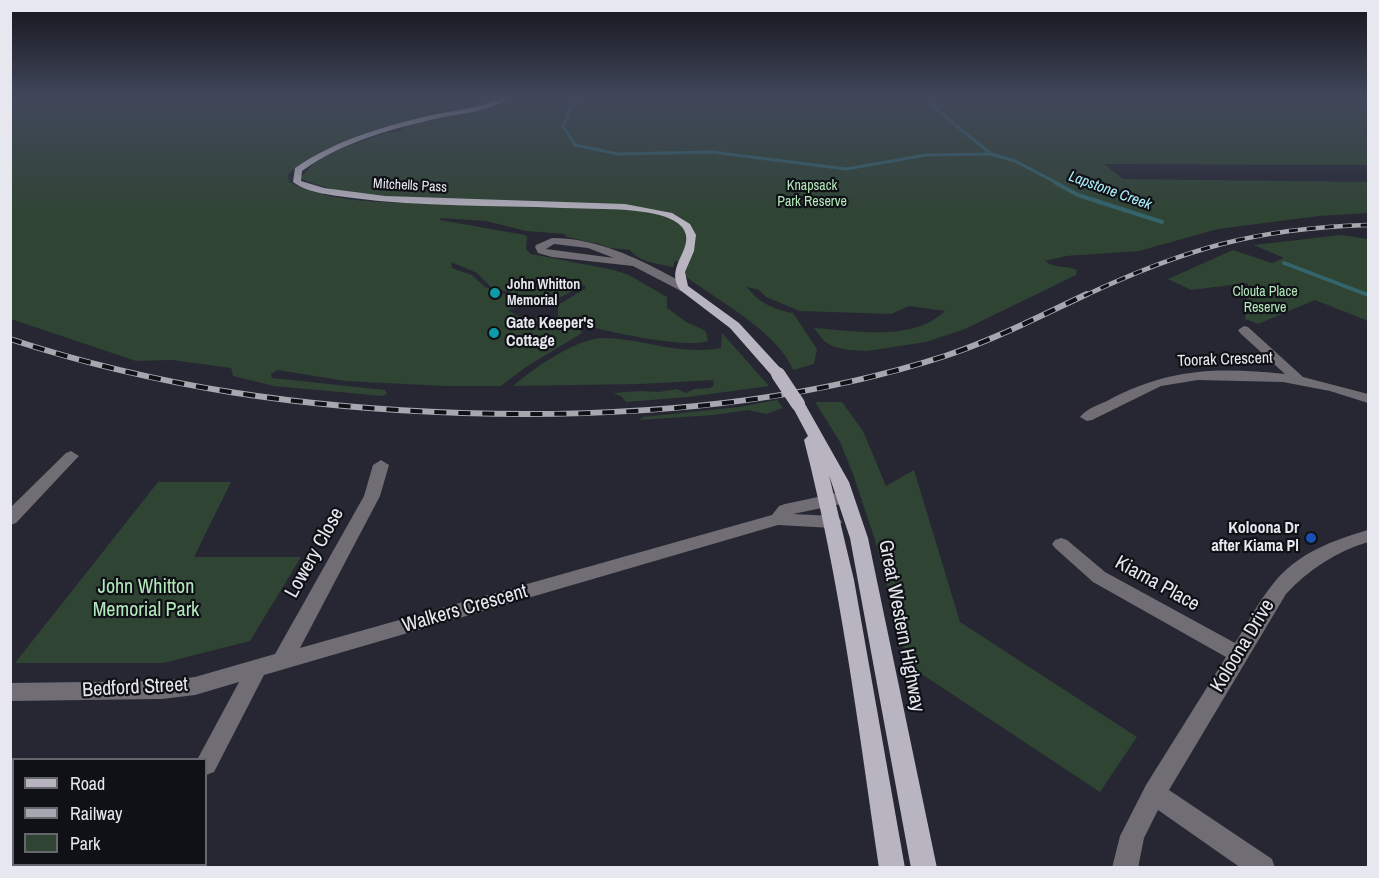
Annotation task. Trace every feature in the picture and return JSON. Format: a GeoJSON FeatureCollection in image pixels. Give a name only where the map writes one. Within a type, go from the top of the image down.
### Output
{"type":"FeatureCollection","features":[{"type":"Feature","properties":{"kind":"main road","name":"Mitchells Pass"},"geometry":{"type":"LineString","coordinates":[[364,139],[330,150],[298,170],[297,182],[323,191],[385,199],[615,207],[655,211],[678,219],[690,234],[690,248],[678,276],[685,289]]}},
{"type":"Feature","properties":{"kind":"main road","name":"Great Western Highway"},"geometry":{"type":"LineString","coordinates":[[685,289],[740,331],[778,374],[798,404],[837,499],[859,538],[924,867]]}},
{"type":"Feature","properties":{"kind":"main road","name":"Great Western Highway"},"geometry":{"type":"LineString","coordinates":[[837,499],[833,522],[845,580],[892,867]]}},
{"type":"Feature","properties":{"kind":"street","name":"Great Western Highway"},"geometry":{"type":"LineString","coordinates":[[633,263],[552,254],[542,252],[540,247],[549,241],[564,241],[605,251],[633,263],[685,289]]}},
{"type":"Feature","properties":{"kind":"street"},"geometry":{"type":"LineString","coordinates":[[1244,330],[1297,378]]}},
{"type":"Feature","properties":{"kind":"street","name":"Toorak Crescent"},"geometry":{"type":"LineString","coordinates":[[1087,417],[1151,386],[1176,378],[1230,375],[1297,378],[1368,399]]}},
{"type":"Feature","properties":{"kind":"street"},"geometry":{"type":"LineString","coordinates":[[10,519],[71,456]]}},
{"type":"Feature","properties":{"kind":"street","name":"Lowery Close"},"geometry":{"type":"LineString","coordinates":[[282,661],[372,496],[381,465]]}},
{"type":"Feature","properties":{"kind":"street","name":"Walkers Crescent"},"geometry":{"type":"LineString","coordinates":[[778,519],[785,510],[837,499]]}},
{"type":"Feature","properties":{"kind":"street","name":"Walkers Crescent"},"geometry":{"type":"LineString","coordinates":[[257,668],[778,519],[833,522]]}},
{"type":"Feature","properties":{"kind":"street","name":"Koloona Drive"},"geometry":{"type":"LineString","coordinates":[[1125,867],[1132,836],[1154,793],[1271,599],[1290,576],[1328,551],[1368,536]]}},
{"type":"Feature","properties":{"kind":"street","name":"Kiama Place"},"geometry":{"type":"LineString","coordinates":[[1061,544],[1099,577],[1238,654]]}},
{"type":"Feature","properties":{"kind":"street"},"geometry":{"type":"LineString","coordinates":[[207,762],[257,668]]}},
{"type":"Feature","properties":{"kind":"street","name":"Bedford Street"},"geometry":{"type":"LineString","coordinates":[[10,692],[179,689],[257,668]]}},
{"type":"Feature","properties":{"kind":"street"},"geometry":{"type":"LineString","coordinates":[[1154,793],[1263,867]]}},
{"type":"Feature","properties":{"kind":"green space","name":"Knapsack Park Reserve"},"geometry":{"type":"Polygon","coordinates":[[[10,139],[354,139],[300,164],[288,174],[289,182],[323,194],[360,201],[433,204],[414,199],[345,192],[300,178],[317,160],[368,139],[1368,139],[1368,165],[1104,164],[1123,179],[1368,182],[1368,213],[1319,216],[1218,229],[1139,251],[1066,256],[1045,261],[1052,265],[1077,270],[1076,275],[965,329],[926,342],[867,351],[849,350],[834,347],[824,341],[814,328],[865,332],[901,331],[932,321],[945,311],[909,306],[891,314],[800,311],[766,297],[759,290],[747,287],[767,305],[793,313],[817,349],[814,364],[793,370],[774,342],[745,318],[685,276],[683,272],[687,264],[675,261],[673,267],[656,263],[644,260],[630,250],[610,248],[567,237],[564,234],[526,231],[486,221],[441,218],[440,220],[525,235],[527,237],[526,249],[531,254],[629,275],[667,297],[667,308],[686,322],[706,332],[708,341],[695,343],[656,340],[571,321],[558,317],[558,305],[586,288],[584,285],[555,300],[541,300],[492,288],[477,273],[451,262],[452,268],[472,275],[485,287],[497,291],[495,294],[516,295],[528,300],[531,303],[508,310],[518,316],[546,319],[557,327],[581,330],[582,333],[526,367],[501,386],[345,381],[278,370],[271,374],[272,378],[385,390],[387,394],[382,396],[274,386],[233,376],[231,368],[172,360],[136,361],[11,319],[10,139]]]}},
{"type":"Feature","properties":{"kind":"green space","name":"Clouta Place Reserve"},"geometry":{"type":"Polygon","coordinates":[[[1341,235],[1368,239],[1368,321],[1315,300],[1258,324],[1245,319],[1248,283],[1191,290],[1168,279],[1233,250],[1272,263],[1284,258],[1254,245],[1341,235]]]}},
{"type":"Feature","properties":{"kind":"green space"},"geometry":{"type":"Polygon","coordinates":[[[722,333],[769,386],[688,397],[626,402],[621,396],[613,393],[659,392],[677,389],[686,393],[694,389],[710,388],[714,385],[713,380],[640,384],[513,386],[555,356],[591,340],[617,339],[690,350],[705,350],[721,348],[722,333]]]}},
{"type":"Feature","properties":{"kind":"green space"},"geometry":{"type":"Polygon","coordinates":[[[777,400],[783,408],[766,414],[748,410],[714,415],[639,420],[643,417],[739,407],[777,400]]]}},
{"type":"Feature","properties":{"kind":"green space"},"geometry":{"type":"Polygon","coordinates":[[[815,402],[842,402],[863,431],[886,486],[914,470],[960,622],[1137,737],[1100,792],[908,665],[875,540],[853,474],[840,442],[815,402]]]}},
{"type":"Feature","properties":{"kind":"green space","name":"John Whitton Memorial Park"},"geometry":{"type":"Polygon","coordinates":[[[158,482],[231,482],[194,557],[301,557],[250,641],[163,663],[15,663],[158,482]]]}},
{"type":"Feature","properties":{"kind":"waterway","name":"Lapstone Creek"},"geometry":{"type":"LineString","coordinates":[[571,139],[575,145],[618,154],[712,152],[846,169],[926,155],[991,154],[1015,161],[1059,184]]}},
{"type":"Feature","properties":{"kind":"waterway"},"geometry":{"type":"LineString","coordinates":[[973,139],[990,153]]}},
{"type":"Feature","properties":{"kind":"waterway","name":"Lapstone Creek"},"geometry":{"type":"LineString","coordinates":[[1056,183],[1078,195],[1162,222]]}},
{"type":"Feature","properties":{"kind":"waterway","name":"Lapstone Creek"},"geometry":{"type":"LineString","coordinates":[[1284,263],[1368,295]]}},
{"type":"Feature","properties":{"kind":"railway"},"geometry":{"type":"LineString","coordinates":[[1084,296],[1155,266],[1222,244],[1291,231],[1368,225]]}},
{"type":"Feature","properties":{"kind":"railway"},"geometry":{"type":"LineString","coordinates":[[10,339],[122,371],[177,383],[290,400],[462,413],[584,413],[706,405],[827,387],[945,356],[981,343],[1087,294]]}},
{"type":"Feature","properties":{"kind":"place","name":"John Whitton Memorial"},"geometry":{"type":"Point","coordinates":[495,293]}},
{"type":"Feature","properties":{"kind":"place","name":"Gate Keeper's Cottage"},"geometry":{"type":"Point","coordinates":[494,333]}},
{"type":"Feature","properties":{"kind":"place","name":"Koloona Dr after Kiama Pl"},"geometry":{"type":"Point","coordinates":[1311,538]}}]}
